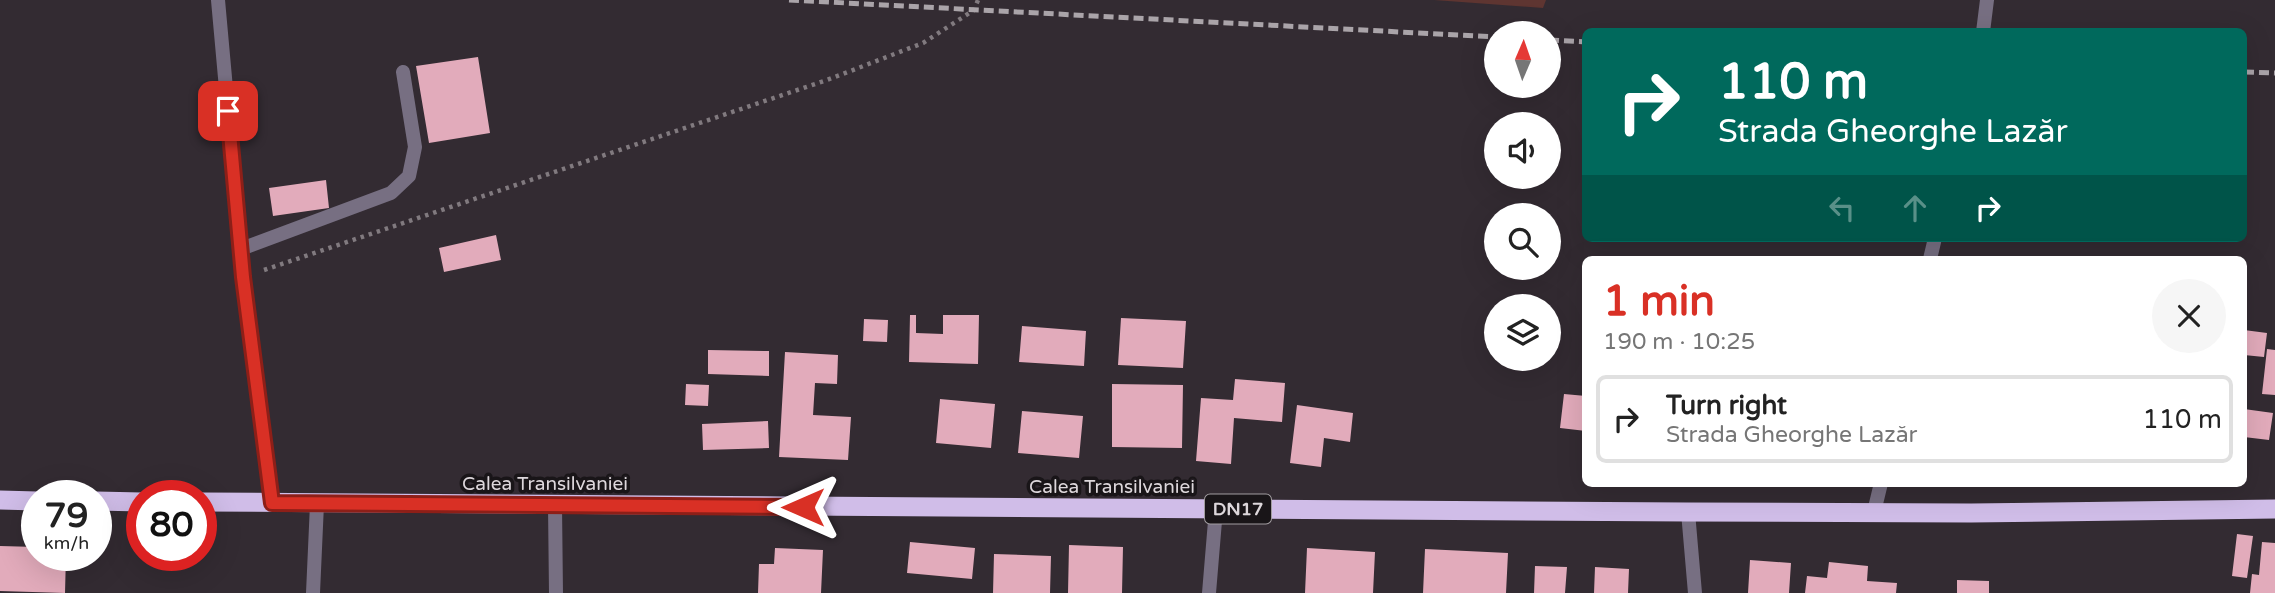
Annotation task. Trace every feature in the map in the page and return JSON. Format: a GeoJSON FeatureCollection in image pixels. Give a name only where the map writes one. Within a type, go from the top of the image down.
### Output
{"type":"FeatureCollection","features":[{"type":"Feature","properties":{"kind":"highway"},"geometry":{"type":"LineString","coordinates":[[0,500],[21,501]]}},
{"type":"Feature","properties":{"kind":"highway","name":"Calea Transilvaniei"},"geometry":{"type":"LineString","coordinates":[[217,502],[1688,512],[2275,509]]}},
{"type":"Feature","properties":{"kind":"street"},"geometry":{"type":"LineString","coordinates":[[218,0],[243,277],[272,503]]}},
{"type":"Feature","properties":{"kind":"street"},"geometry":{"type":"LineString","coordinates":[[1984,28],[1987,0]]}},
{"type":"Feature","properties":{"kind":"street"},"geometry":{"type":"LineString","coordinates":[[241,250],[391,193],[409,176],[415,147],[403,72]]}},
{"type":"Feature","properties":{"kind":"street"},"geometry":{"type":"LineString","coordinates":[[1874,512],[1880,487]]}},
{"type":"Feature","properties":{"kind":"street"},"geometry":{"type":"LineString","coordinates":[[313,593],[317,503]]}},
{"type":"Feature","properties":{"kind":"street"},"geometry":{"type":"LineString","coordinates":[[555,505],[556,593]]}},
{"type":"Feature","properties":{"kind":"street"},"geometry":{"type":"LineString","coordinates":[[1209,593],[1216,509]]}},
{"type":"Feature","properties":{"kind":"street"},"geometry":{"type":"LineString","coordinates":[[1688,512],[1695,593]]}},
{"type":"Feature","properties":{"kind":"path"},"geometry":{"type":"LineString","coordinates":[[243,277],[827,80],[923,43],[974,10],[978,0]]}},
{"type":"Feature","properties":{"kind":"shaded area"},"geometry":{"type":"Polygon","coordinates":[[[1434,0],[1546,0],[1543,8],[1434,0]]]}},
{"type":"Feature","properties":{"kind":"building"},"geometry":{"type":"Polygon","coordinates":[[[478,57],[490,133],[429,143],[416,66],[478,57]]]}},
{"type":"Feature","properties":{"kind":"building"},"geometry":{"type":"Polygon","coordinates":[[[326,180],[329,208],[273,216],[269,188],[326,180]]]}},
{"type":"Feature","properties":{"kind":"building"},"geometry":{"type":"Polygon","coordinates":[[[496,235],[501,260],[444,272],[439,248],[496,235]]]}},
{"type":"Feature","properties":{"kind":"building"},"geometry":{"type":"Polygon","coordinates":[[[910,315],[916,315],[916,333],[943,334],[943,315],[979,315],[978,364],[909,362],[910,315]]]}},
{"type":"Feature","properties":{"kind":"building"},"geometry":{"type":"Polygon","coordinates":[[[1121,318],[1186,321],[1183,368],[1118,365],[1121,318]]]}},
{"type":"Feature","properties":{"kind":"building"},"geometry":{"type":"Polygon","coordinates":[[[864,319],[888,320],[887,342],[863,341],[864,319]]]}},
{"type":"Feature","properties":{"kind":"building"},"geometry":{"type":"Polygon","coordinates":[[[1022,326],[1086,331],[1084,366],[1019,362],[1022,326]]]}},
{"type":"Feature","properties":{"kind":"building"},"geometry":{"type":"Polygon","coordinates":[[[2247,330],[2267,333],[2264,357],[2247,355],[2247,330]]]}},
{"type":"Feature","properties":{"kind":"building"},"geometry":{"type":"Polygon","coordinates":[[[2267,349],[2275,350],[2275,395],[2262,394],[2267,349]]]}},
{"type":"Feature","properties":{"kind":"building"},"geometry":{"type":"Polygon","coordinates":[[[708,350],[769,351],[769,376],[708,374],[708,350]]]}},
{"type":"Feature","properties":{"kind":"building"},"geometry":{"type":"Polygon","coordinates":[[[785,352],[838,355],[837,384],[815,383],[813,415],[851,417],[848,460],[779,457],[785,352]]]}},
{"type":"Feature","properties":{"kind":"building"},"geometry":{"type":"Polygon","coordinates":[[[1235,379],[1285,383],[1282,422],[1234,418],[1231,464],[1196,461],[1201,398],[1233,400],[1235,379]]]}},
{"type":"Feature","properties":{"kind":"building"},"geometry":{"type":"Polygon","coordinates":[[[686,384],[709,385],[708,406],[685,405],[686,384]]]}},
{"type":"Feature","properties":{"kind":"building"},"geometry":{"type":"Polygon","coordinates":[[[1112,384],[1183,385],[1182,448],[1112,447],[1112,384]]]}},
{"type":"Feature","properties":{"kind":"building"},"geometry":{"type":"Polygon","coordinates":[[[1564,394],[1582,396],[1582,431],[1560,428],[1564,394]]]}},
{"type":"Feature","properties":{"kind":"building"},"geometry":{"type":"Polygon","coordinates":[[[940,399],[995,404],[991,448],[936,443],[940,399]]]}},
{"type":"Feature","properties":{"kind":"building"},"geometry":{"type":"Polygon","coordinates":[[[1297,405],[1353,413],[1350,442],[1324,438],[1321,467],[1290,463],[1297,405]]]}},
{"type":"Feature","properties":{"kind":"building"},"geometry":{"type":"Polygon","coordinates":[[[2247,409],[2273,413],[2269,440],[2247,437],[2247,409]]]}},
{"type":"Feature","properties":{"kind":"building"},"geometry":{"type":"Polygon","coordinates":[[[1022,411],[1083,416],[1079,458],[1018,453],[1022,411]]]}},
{"type":"Feature","properties":{"kind":"building"},"geometry":{"type":"Polygon","coordinates":[[[768,421],[769,448],[703,450],[702,424],[768,421]]]}},
{"type":"Feature","properties":{"kind":"building"},"geometry":{"type":"Polygon","coordinates":[[[2237,534],[2253,536],[2247,578],[2232,576],[2237,534]]]}},
{"type":"Feature","properties":{"kind":"building"},"geometry":{"type":"Polygon","coordinates":[[[910,542],[975,548],[972,579],[907,573],[910,542]]]}},
{"type":"Feature","properties":{"kind":"building"},"geometry":{"type":"Polygon","coordinates":[[[2262,542],[2275,543],[2275,593],[2250,593],[2252,574],[2259,575],[2262,542]]]}},
{"type":"Feature","properties":{"kind":"building"},"geometry":{"type":"Polygon","coordinates":[[[1069,545],[1123,547],[1122,593],[1068,593],[1069,545]]]}},
{"type":"Feature","properties":{"kind":"building"},"geometry":{"type":"Polygon","coordinates":[[[0,546],[21,547],[21,571],[66,571],[65,593],[0,591],[0,546]]]}},
{"type":"Feature","properties":{"kind":"building"},"geometry":{"type":"Polygon","coordinates":[[[775,548],[823,550],[821,593],[758,593],[759,564],[774,564],[775,548]]]}},
{"type":"Feature","properties":{"kind":"building"},"geometry":{"type":"Polygon","coordinates":[[[1307,548],[1375,552],[1373,593],[1305,593],[1307,548]]]}},
{"type":"Feature","properties":{"kind":"building"},"geometry":{"type":"Polygon","coordinates":[[[1425,549],[1508,553],[1506,593],[1423,593],[1425,549]]]}},
{"type":"Feature","properties":{"kind":"building"},"geometry":{"type":"Polygon","coordinates":[[[994,554],[1051,556],[1050,593],[993,593],[994,554]]]}},
{"type":"Feature","properties":{"kind":"building"},"geometry":{"type":"Polygon","coordinates":[[[1750,560],[1791,563],[1789,593],[1748,593],[1750,560]]]}},
{"type":"Feature","properties":{"kind":"building"},"geometry":{"type":"Polygon","coordinates":[[[1829,562],[1868,566],[1867,581],[1897,583],[1896,593],[1805,593],[1807,576],[1827,578],[1829,562]]]}},
{"type":"Feature","properties":{"kind":"building"},"geometry":{"type":"Polygon","coordinates":[[[1535,566],[1567,567],[1565,593],[1534,593],[1535,566]]]}},
{"type":"Feature","properties":{"kind":"building"},"geometry":{"type":"Polygon","coordinates":[[[1595,567],[1629,569],[1628,593],[1594,593],[1595,567]]]}},
{"type":"Feature","properties":{"kind":"building"},"geometry":{"type":"Polygon","coordinates":[[[1957,580],[1989,581],[1989,593],[1957,593],[1957,580]]]}},
{"type":"Feature","properties":{"kind":"railway"},"geometry":{"type":"LineString","coordinates":[[789,0],[1484,36]]}},
{"type":"Feature","properties":{"kind":"railway"},"geometry":{"type":"LineString","coordinates":[[1561,41],[1582,42]]}},
{"type":"Feature","properties":{"kind":"railway"},"geometry":{"type":"LineString","coordinates":[[2247,72],[2275,73]]}},
{"type":"Feature","properties":{"kind":"route"},"geometry":{"type":"LineString","coordinates":[[228,111],[243,277],[272,503],[803,507]]}}]}
